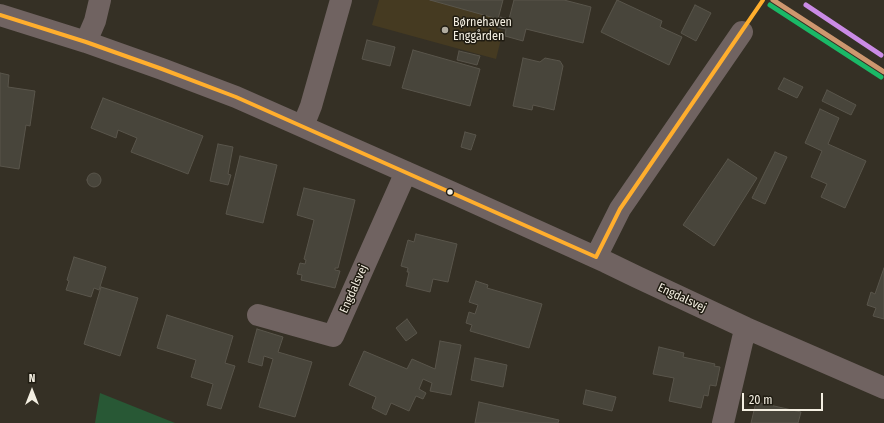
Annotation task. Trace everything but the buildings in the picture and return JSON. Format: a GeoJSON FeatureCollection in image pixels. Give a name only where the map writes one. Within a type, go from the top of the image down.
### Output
{"type":"FeatureCollection","features":[{"type":"Feature","properties":{"kind":"street"},"geometry":{"type":"LineString","coordinates":[[86,42],[95,21],[100,0]]}},
{"type":"Feature","properties":{"kind":"street"},"geometry":{"type":"LineString","coordinates":[[303,126],[311,106],[341,0]]}},
{"type":"Feature","properties":{"kind":"street","name":"Engdalsvej"},"geometry":{"type":"LineString","coordinates":[[0,15],[162,68],[236,97],[596,257],[637,278],[746,328],[884,388]]}},
{"type":"Feature","properties":{"kind":"street"},"geometry":{"type":"LineString","coordinates":[[596,257],[620,209],[742,32]]}},
{"type":"Feature","properties":{"kind":"street","name":"Engdalsvej"},"geometry":{"type":"LineString","coordinates":[[258,315],[333,336],[406,172]]}},
{"type":"Feature","properties":{"kind":"street"},"geometry":{"type":"LineString","coordinates":[[723,423],[742,338],[746,328]]}},
{"type":"Feature","properties":{"kind":"shaded area","name":"Børnehaven Enggården"},"geometry":{"type":"Polygon","coordinates":[[[379,0],[503,0],[496,29],[503,31],[496,59],[372,25],[379,0]]]}},
{"type":"Feature","properties":{"kind":"green space"},"geometry":{"type":"Polygon","coordinates":[[[100,393],[175,423],[95,423],[100,393]]]}},
{"type":"Feature","properties":{"kind":"transit line"},"geometry":{"type":"LineString","coordinates":[[596,257],[620,209],[763,0]]}},
{"type":"Feature","properties":{"kind":"transit line"},"geometry":{"type":"LineString","coordinates":[[773,0],[884,72]]}},
{"type":"Feature","properties":{"kind":"transit line"},"geometry":{"type":"LineString","coordinates":[[770,5],[881,77]]}},
{"type":"Feature","properties":{"kind":"transit line"},"geometry":{"type":"LineString","coordinates":[[806,5],[881,55]]}},
{"type":"Feature","properties":{"kind":"transit line"},"geometry":{"type":"LineString","coordinates":[[0,15],[86,42],[236,97],[596,257]]}},
{"type":"Feature","properties":{"kind":"place","name":"Børnehaven Enggården"},"geometry":{"type":"Point","coordinates":[445,30]}}]}
